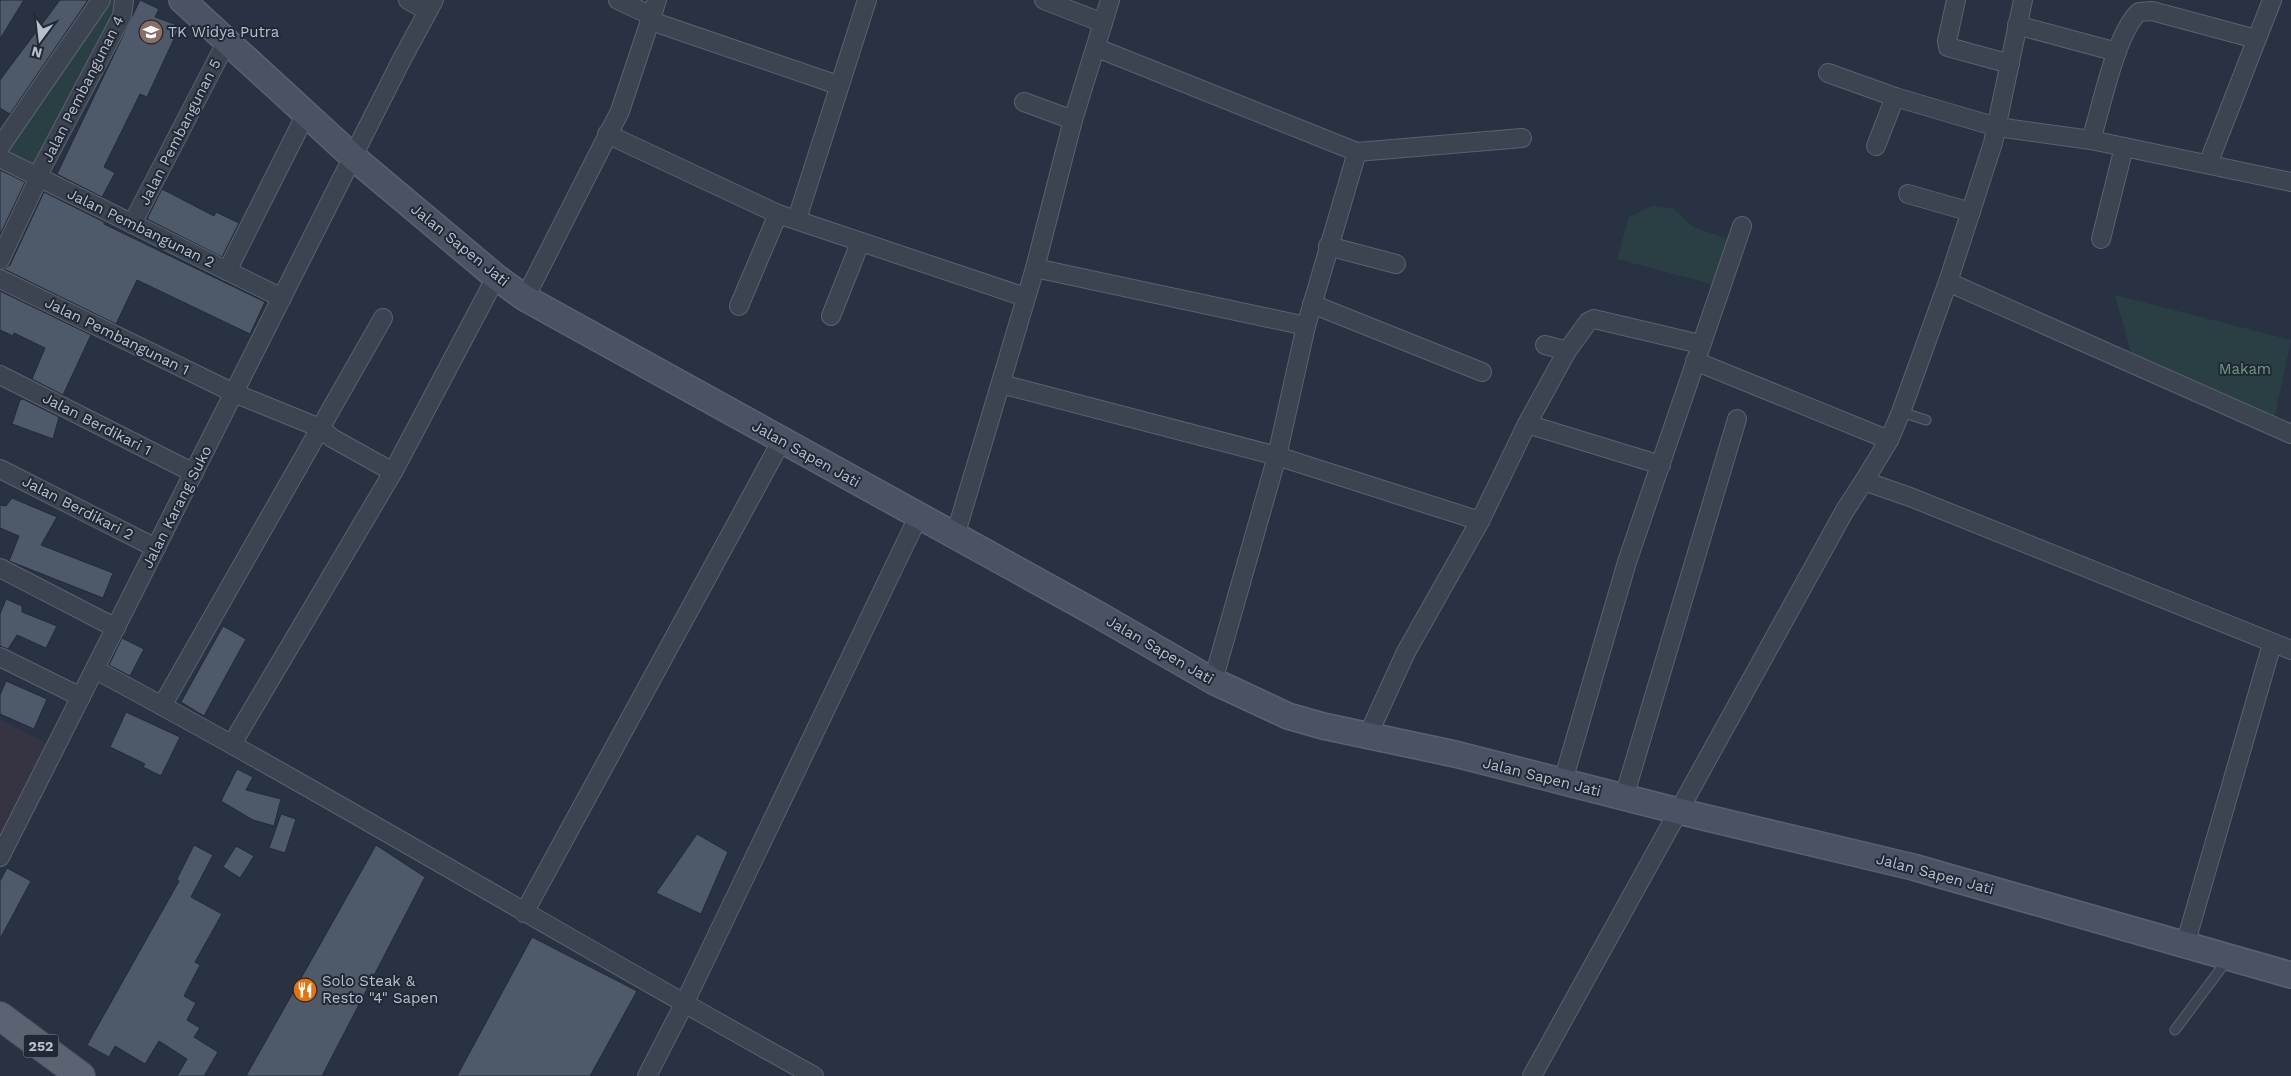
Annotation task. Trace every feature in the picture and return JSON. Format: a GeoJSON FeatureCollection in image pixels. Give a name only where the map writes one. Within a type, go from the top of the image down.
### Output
{"type":"FeatureCollection","features":[{"type":"Feature","properties":{"kind":"main road","name":"252"},"geometry":{"type":"LineString","coordinates":[[0,1016],[81,1076]]}},
{"type":"Feature","properties":{"kind":"main road","name":"252"},"geometry":{"type":"LineString","coordinates":[[0,1038],[53,1076]]}},
{"type":"Feature","properties":{"kind":"street","name":"Jalan Pembangunan 4"},"geometry":{"type":"LineString","coordinates":[[0,147],[101,0]]}},
{"type":"Feature","properties":{"kind":"street","name":"Jalan Pembangunan 4"},"geometry":{"type":"LineString","coordinates":[[0,260],[38,177],[122,16],[124,0]]}},
{"type":"Feature","properties":{"kind":"street","name":"Jalan Sapen Jati"},"geometry":{"type":"LineString","coordinates":[[182,0],[354,157],[496,277],[525,298],[918,517],[956,536],[1213,681],[1288,716],[1456,754],[1678,811],[1913,867],[2291,975]]}},
{"type":"Feature","properties":{"kind":"street"},"geometry":{"type":"LineString","coordinates":[[408,0],[431,6]]}},
{"type":"Feature","properties":{"kind":"street"},"geometry":{"type":"LineString","coordinates":[[618,0],[838,85]]}},
{"type":"Feature","properties":{"kind":"street"},"geometry":{"type":"LineString","coordinates":[[797,219],[838,85],[867,0]]}},
{"type":"Feature","properties":{"kind":"street"},"geometry":{"type":"LineString","coordinates":[[1044,0],[1103,23]]}},
{"type":"Feature","properties":{"kind":"street"},"geometry":{"type":"LineString","coordinates":[[956,536],[1035,268],[1072,120],[1110,0]]}},
{"type":"Feature","properties":{"kind":"street"},"geometry":{"type":"LineString","coordinates":[[1956,0],[1947,41],[1948,47],[2010,64]]}},
{"type":"Feature","properties":{"kind":"street"},"geometry":{"type":"LineString","coordinates":[[1532,1076],[1678,811],[1889,440],[1948,282],[1997,127],[2023,0]]}},
{"type":"Feature","properties":{"kind":"street"},"geometry":{"type":"LineString","coordinates":[[2208,164],[2272,0]]}},
{"type":"Feature","properties":{"kind":"street","name":"Jalan Karang Suko"},"geometry":{"type":"LineString","coordinates":[[0,856],[96,670],[194,472],[431,6]]}},
{"type":"Feature","properties":{"kind":"street"},"geometry":{"type":"LineString","coordinates":[[2091,140],[2117,52],[2136,15],[2148,10],[2256,39]]}},
{"type":"Feature","properties":{"kind":"street"},"geometry":{"type":"LineString","coordinates":[[525,298],[620,111],[630,87],[653,12]]}},
{"type":"Feature","properties":{"kind":"street"},"geometry":{"type":"LineString","coordinates":[[2018,25],[2117,52]]}},
{"type":"Feature","properties":{"kind":"street","name":"Jalan Pembangunan 5"},"geometry":{"type":"LineString","coordinates":[[132,224],[227,41]]}},
{"type":"Feature","properties":{"kind":"street"},"geometry":{"type":"LineString","coordinates":[[1096,48],[1357,152],[1522,138]]}},
{"type":"Feature","properties":{"kind":"street"},"geometry":{"type":"LineString","coordinates":[[1828,72],[1895,97],[1997,127],[2091,140],[2291,182]]}},
{"type":"Feature","properties":{"kind":"street"},"geometry":{"type":"LineString","coordinates":[[1876,146],[1895,97]]}},
{"type":"Feature","properties":{"kind":"street"},"geometry":{"type":"LineString","coordinates":[[1024,102],[1072,120]]}},
{"type":"Feature","properties":{"kind":"street"},"geometry":{"type":"LineString","coordinates":[[227,271],[306,114]]}},
{"type":"Feature","properties":{"kind":"street"},"geometry":{"type":"LineString","coordinates":[[607,134],[778,214],[1025,297]]}},
{"type":"Feature","properties":{"kind":"street"},"geometry":{"type":"LineString","coordinates":[[2101,239],[2124,147]]}},
{"type":"Feature","properties":{"kind":"street"},"geometry":{"type":"LineString","coordinates":[[1213,681],[1277,456],[1306,326],[1357,152]]}},
{"type":"Feature","properties":{"kind":"street","name":"Jalan Pembangunan 2"},"geometry":{"type":"LineString","coordinates":[[0,158],[282,298]]}},
{"type":"Feature","properties":{"kind":"street"},"geometry":{"type":"LineString","coordinates":[[1908,194],[1971,212]]}},
{"type":"Feature","properties":{"kind":"street"},"geometry":{"type":"LineString","coordinates":[[739,306],[778,214]]}},
{"type":"Feature","properties":{"kind":"street"},"geometry":{"type":"LineString","coordinates":[[1563,781],[1627,562],[1700,344],[1742,226]]}},
{"type":"Feature","properties":{"kind":"street"},"geometry":{"type":"LineString","coordinates":[[832,316],[860,243]]}},
{"type":"Feature","properties":{"kind":"street"},"geometry":{"type":"LineString","coordinates":[[1328,246],[1396,264]]}},
{"type":"Feature","properties":{"kind":"street"},"geometry":{"type":"LineString","coordinates":[[1035,268],[1306,326]]}},
{"type":"Feature","properties":{"kind":"street"},"geometry":{"type":"LineString","coordinates":[[232,744],[393,472],[496,277]]}},
{"type":"Feature","properties":{"kind":"street","name":"Jalan Pembangunan 1"},"geometry":{"type":"LineString","coordinates":[[0,279],[234,393],[320,428],[332,438],[393,472]]}},
{"type":"Feature","properties":{"kind":"street"},"geometry":{"type":"LineString","coordinates":[[1948,282],[2291,434]]}},
{"type":"Feature","properties":{"kind":"street"},"geometry":{"type":"LineString","coordinates":[[1312,304],[1482,372]]}},
{"type":"Feature","properties":{"kind":"street"},"geometry":{"type":"LineString","coordinates":[[162,706],[383,318]]}},
{"type":"Feature","properties":{"kind":"street"},"geometry":{"type":"LineString","coordinates":[[1368,735],[1406,652],[1480,521],[1567,351],[1588,322],[1594,319],[1700,344]]}},
{"type":"Feature","properties":{"kind":"street"},"geometry":{"type":"LineString","coordinates":[[1545,345],[1567,351]]}},
{"type":"Feature","properties":{"kind":"street"},"geometry":{"type":"LineString","coordinates":[[1695,361],[1889,440]]}},
{"type":"Feature","properties":{"kind":"street","name":"Jalan Berdikari 1"},"geometry":{"type":"LineString","coordinates":[[0,375],[194,472]]}},
{"type":"Feature","properties":{"kind":"street"},"geometry":{"type":"LineString","coordinates":[[1001,384],[1277,456],[1480,521]]}},
{"type":"Feature","properties":{"kind":"street"},"geometry":{"type":"LineString","coordinates":[[1624,797],[1737,419]]}},
{"type":"Feature","properties":{"kind":"street"},"geometry":{"type":"LineString","coordinates":[[1528,424],[1661,465]]}},
{"type":"Feature","properties":{"kind":"street"},"geometry":{"type":"LineString","coordinates":[[524,913],[782,440]]}},
{"type":"Feature","properties":{"kind":"street","name":"Jalan Berdikari 2"},"geometry":{"type":"LineString","coordinates":[[0,469],[156,548]]}},
{"type":"Feature","properties":{"kind":"street"},"geometry":{"type":"LineString","coordinates":[[1864,481],[1919,500],[2272,644],[2291,650]]}},
{"type":"Feature","properties":{"kind":"street"},"geometry":{"type":"LineString","coordinates":[[647,1076],[684,1004],[918,517]]}},
{"type":"Feature","properties":{"kind":"street"},"geometry":{"type":"LineString","coordinates":[[0,568],[116,628]]}},
{"type":"Feature","properties":{"kind":"street"},"geometry":{"type":"LineString","coordinates":[[2185,945],[2272,644]]}},
{"type":"Feature","properties":{"kind":"street"},"geometry":{"type":"LineString","coordinates":[[0,657],[81,697]]}},
{"type":"Feature","properties":{"kind":"street"},"geometry":{"type":"LineString","coordinates":[[96,670],[232,744],[524,913],[814,1076]]}},
{"type":"Feature","properties":{"kind":"lane"},"geometry":{"type":"LineString","coordinates":[[1901,412],[1926,420]]}},
{"type":"Feature","properties":{"kind":"lane"},"geometry":{"type":"LineString","coordinates":[[2175,1030],[2229,957]]}},
{"type":"Feature","properties":{"kind":"shaded area"},"geometry":{"type":"Polygon","coordinates":[[[0,720],[48,744],[0,838],[0,720]]]}},
{"type":"Feature","properties":{"kind":"green space"},"geometry":{"type":"Polygon","coordinates":[[[106,0],[120,0],[120,6],[36,168],[3,152],[106,0]]]}},
{"type":"Feature","properties":{"kind":"green space"},"geometry":{"type":"Polygon","coordinates":[[[1652,206],[1674,209],[1693,227],[1730,240],[1715,285],[1617,259],[1629,217],[1652,206]]]}},
{"type":"Feature","properties":{"kind":"green space","name":"Makam"},"geometry":{"type":"Polygon","coordinates":[[[2115,295],[2291,340],[2273,425],[2134,363],[2115,295]]]}},
{"type":"Feature","properties":{"kind":"building"},"geometry":{"type":"Polygon","coordinates":[[[0,0],[24,0],[0,39],[0,0]]]}},
{"type":"Feature","properties":{"kind":"building"},"geometry":{"type":"Polygon","coordinates":[[[60,0],[88,0],[10,114],[0,108],[0,80],[60,0]]]}},
{"type":"Feature","properties":{"kind":"building"},"geometry":{"type":"Polygon","coordinates":[[[140,0],[159,9],[155,17],[180,26],[147,97],[140,94],[104,167],[115,173],[102,197],[57,174],[140,0]]]}},
{"type":"Feature","properties":{"kind":"building"},"geometry":{"type":"Polygon","coordinates":[[[0,170],[25,182],[0,235],[0,170]]]}},
{"type":"Feature","properties":{"kind":"building"},"geometry":{"type":"Polygon","coordinates":[[[162,189],[214,216],[216,212],[239,223],[222,257],[147,219],[162,189]]]}},
{"type":"Feature","properties":{"kind":"building"},"geometry":{"type":"Polygon","coordinates":[[[44,192],[104,222],[104,224],[265,302],[250,334],[137,280],[116,324],[4,269],[10,265],[44,192]]]}},
{"type":"Feature","properties":{"kind":"building"},"geometry":{"type":"Polygon","coordinates":[[[0,291],[91,335],[63,395],[32,379],[45,348],[14,333],[13,336],[0,330],[0,291]]]}},
{"type":"Feature","properties":{"kind":"building"},"geometry":{"type":"Polygon","coordinates":[[[23,399],[59,417],[53,439],[12,424],[20,400],[23,399]]]}},
{"type":"Feature","properties":{"kind":"building"},"geometry":{"type":"Polygon","coordinates":[[[12,498],[57,517],[41,545],[113,573],[103,598],[9,561],[19,536],[0,528],[0,505],[6,506],[12,498]]]}},
{"type":"Feature","properties":{"kind":"building"},"geometry":{"type":"Polygon","coordinates":[[[6,599],[22,606],[22,612],[57,626],[46,648],[17,635],[8,649],[0,646],[0,614],[6,599]]]}},
{"type":"Feature","properties":{"kind":"building"},"geometry":{"type":"Polygon","coordinates":[[[223,626],[246,639],[204,716],[181,702],[223,626]]]}},
{"type":"Feature","properties":{"kind":"building"},"geometry":{"type":"Polygon","coordinates":[[[122,638],[144,649],[130,676],[109,665],[122,638]]]}},
{"type":"Feature","properties":{"kind":"building"},"geometry":{"type":"Polygon","coordinates":[[[6,681],[47,699],[34,729],[0,714],[0,695],[6,681]]]}},
{"type":"Feature","properties":{"kind":"building"},"geometry":{"type":"Polygon","coordinates":[[[126,712],[180,737],[161,776],[143,767],[145,764],[110,747],[126,712]]]}},
{"type":"Feature","properties":{"kind":"building"},"geometry":{"type":"Polygon","coordinates":[[[237,769],[253,777],[246,790],[281,799],[274,826],[253,820],[221,801],[237,769]]]}},
{"type":"Feature","properties":{"kind":"building"},"geometry":{"type":"Polygon","coordinates":[[[281,814],[296,819],[285,853],[269,848],[281,814]]]}},
{"type":"Feature","properties":{"kind":"building"},"geometry":{"type":"Polygon","coordinates":[[[697,834],[728,852],[701,914],[656,893],[697,834]]]}},
{"type":"Feature","properties":{"kind":"building"},"geometry":{"type":"Polygon","coordinates":[[[194,845],[213,855],[191,897],[222,914],[195,962],[200,965],[184,996],[196,1003],[187,1020],[200,1028],[194,1037],[218,1052],[204,1076],[177,1076],[187,1059],[159,1041],[145,1064],[115,1046],[109,1057],[87,1045],[179,881],[177,879],[194,845]]]}},
{"type":"Feature","properties":{"kind":"building"},"geometry":{"type":"Polygon","coordinates":[[[376,845],[425,877],[322,1076],[246,1076],[376,845]]]}},
{"type":"Feature","properties":{"kind":"building"},"geometry":{"type":"Polygon","coordinates":[[[236,846],[254,856],[240,878],[223,867],[236,846]]]}},
{"type":"Feature","properties":{"kind":"building"},"geometry":{"type":"Polygon","coordinates":[[[7,868],[31,881],[0,939],[0,881],[7,868]]]}},
{"type":"Feature","properties":{"kind":"building"},"geometry":{"type":"Polygon","coordinates":[[[532,937],[637,991],[590,1076],[457,1076],[532,937]]]}},
{"type":"Feature","properties":{"kind":"place","name":"TK Widya Putra"},"geometry":{"type":"Point","coordinates":[151,32]}},
{"type":"Feature","properties":{"kind":"place","name":"Solo Steak & Resto \"4\" Sapen"},"geometry":{"type":"Point","coordinates":[305,990]}}]}
